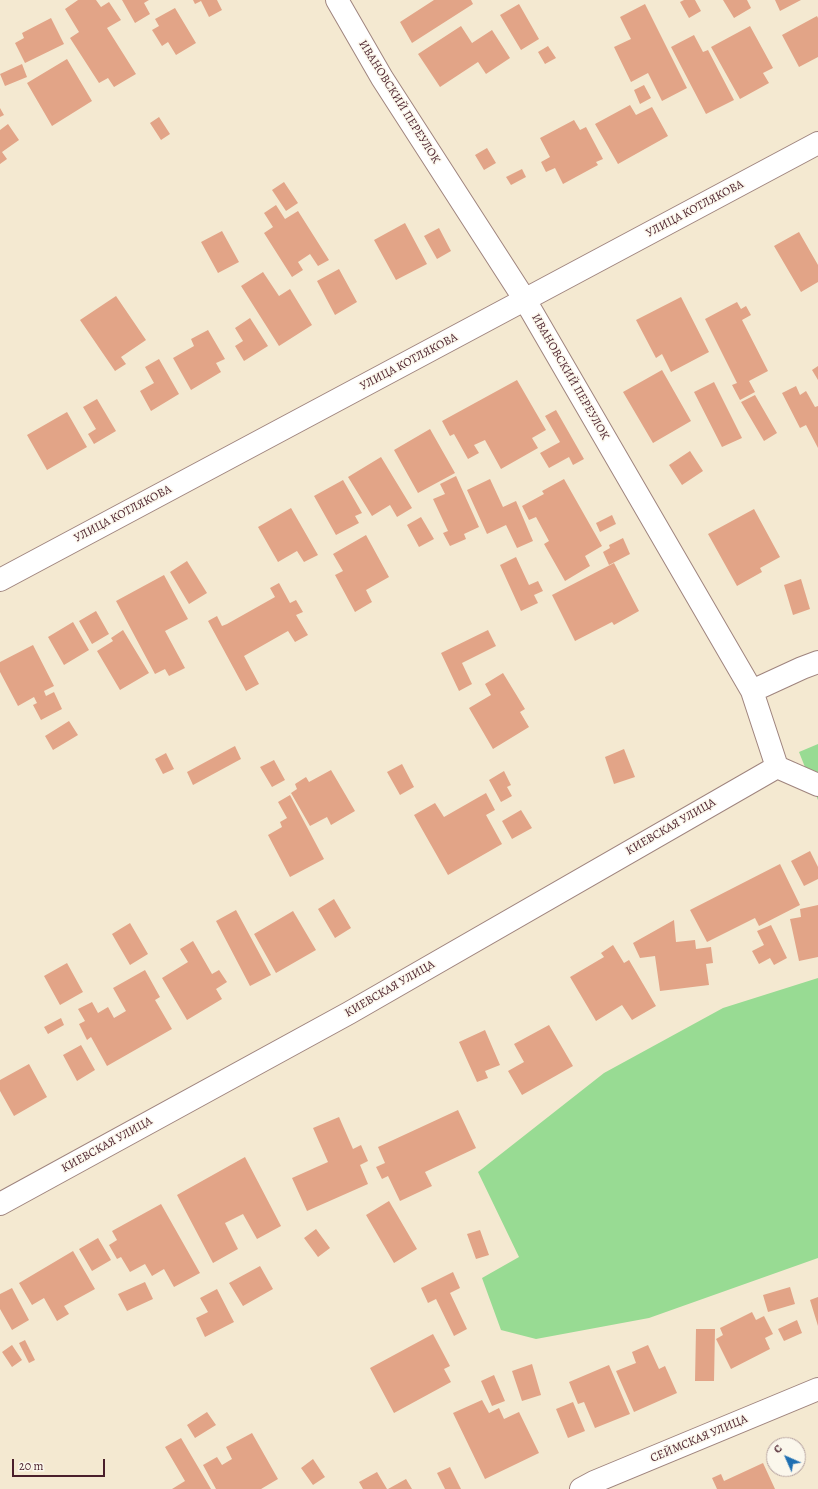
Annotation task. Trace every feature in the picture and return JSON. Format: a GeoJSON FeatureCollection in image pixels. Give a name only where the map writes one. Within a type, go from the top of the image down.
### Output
{"type":"FeatureCollection","features":[{"type":"Feature","properties":{"kind":"street","name":"ИВАНОВСКИЙ ПЕРЕУЛОК"},"geometry":{"type":"LineString","coordinates":[[337,0],[382,78],[526,300],[752,690],[777,767]]}},
{"type":"Feature","properties":{"kind":"street","name":"УЛИЦА КОТЛЯКОВА"},"geometry":{"type":"LineString","coordinates":[[0,580],[818,143]]}},
{"type":"Feature","properties":{"kind":"street"},"geometry":{"type":"LineString","coordinates":[[752,690],[818,662]]}},
{"type":"Feature","properties":{"kind":"street"},"geometry":{"type":"LineString","coordinates":[[777,767],[818,785]]}},
{"type":"Feature","properties":{"kind":"street","name":"КИЕВСКАЯ УЛИЦА"},"geometry":{"type":"LineString","coordinates":[[0,1204],[342,1016],[777,767]]}},
{"type":"Feature","properties":{"kind":"street","name":"СЕЙМСКАЯ УЛИЦА"},"geometry":{"type":"LineString","coordinates":[[581,1489],[594,1482],[818,1389]]}},
{"type":"Feature","properties":{"kind":"green space"},"geometry":{"type":"Polygon","coordinates":[[[818,744],[818,800],[799,752],[818,744]]]}},
{"type":"Feature","properties":{"kind":"green space"},"geometry":{"type":"Polygon","coordinates":[[[818,978],[818,1258],[649,1318],[536,1339],[501,1330],[482,1278],[519,1257],[478,1172],[604,1073],[723,1008],[818,978]]]}},
{"type":"Feature","properties":{"kind":"building"},"geometry":{"type":"Polygon","coordinates":[[[78,0],[96,0],[101,7],[109,2],[121,20],[107,28],[136,74],[114,87],[108,78],[99,83],[70,38],[79,32],[65,9],[78,0]]]}},
{"type":"Feature","properties":{"kind":"building"},"geometry":{"type":"Polygon","coordinates":[[[122,0],[149,0],[144,3],[150,14],[135,23],[122,0]]]}},
{"type":"Feature","properties":{"kind":"building"},"geometry":{"type":"Polygon","coordinates":[[[193,0],[217,0],[222,10],[209,17],[201,1],[195,4],[193,0]]]}},
{"type":"Feature","properties":{"kind":"building"},"geometry":{"type":"Polygon","coordinates":[[[434,0],[471,0],[473,4],[412,43],[400,22],[434,0]]]}},
{"type":"Feature","properties":{"kind":"building"},"geometry":{"type":"Polygon","coordinates":[[[684,0],[695,0],[701,11],[689,18],[680,2],[684,0]]]}},
{"type":"Feature","properties":{"kind":"building"},"geometry":{"type":"Polygon","coordinates":[[[723,0],[747,0],[751,8],[734,18],[723,0]]]}},
{"type":"Feature","properties":{"kind":"building"},"geometry":{"type":"Polygon","coordinates":[[[775,0],[801,0],[780,11],[775,0]]]}},
{"type":"Feature","properties":{"kind":"building"},"geometry":{"type":"Polygon","coordinates":[[[519,4],[539,39],[521,50],[500,15],[519,4]]]}},
{"type":"Feature","properties":{"kind":"building"},"geometry":{"type":"Polygon","coordinates":[[[645,4],[687,88],[662,101],[648,73],[631,82],[614,47],[631,39],[620,17],[645,4]]]}},
{"type":"Feature","properties":{"kind":"building"},"geometry":{"type":"Polygon","coordinates":[[[175,8],[196,43],[176,55],[168,42],[162,46],[152,30],[159,26],[155,19],[175,8]]]}},
{"type":"Feature","properties":{"kind":"building"},"geometry":{"type":"Polygon","coordinates":[[[817,16],[818,57],[799,67],[782,35],[817,16]]]}},
{"type":"Feature","properties":{"kind":"building"},"geometry":{"type":"Polygon","coordinates":[[[51,18],[64,44],[25,63],[15,43],[24,38],[22,33],[51,18]]]}},
{"type":"Feature","properties":{"kind":"building"},"geometry":{"type":"Polygon","coordinates":[[[461,26],[472,43],[492,30],[510,58],[486,74],[478,62],[440,87],[418,54],[461,26]]]}},
{"type":"Feature","properties":{"kind":"building"},"geometry":{"type":"Polygon","coordinates":[[[750,26],[773,68],[763,73],[769,83],[740,99],[711,47],[750,26]]]}},
{"type":"Feature","properties":{"kind":"building"},"geometry":{"type":"Polygon","coordinates":[[[694,35],[703,52],[708,50],[734,100],[706,114],[671,47],[694,35]]]}},
{"type":"Feature","properties":{"kind":"building"},"geometry":{"type":"Polygon","coordinates":[[[548,46],[556,58],[545,64],[538,52],[548,46]]]}},
{"type":"Feature","properties":{"kind":"building"},"geometry":{"type":"Polygon","coordinates":[[[67,59],[92,101],[52,126],[27,83],[67,59]]]}},
{"type":"Feature","properties":{"kind":"building"},"geometry":{"type":"Polygon","coordinates":[[[22,64],[27,77],[5,86],[0,74],[22,64]]]}},
{"type":"Feature","properties":{"kind":"building"},"geometry":{"type":"Polygon","coordinates":[[[644,85],[651,98],[640,104],[634,90],[644,85]]]}},
{"type":"Feature","properties":{"kind":"building"},"geometry":{"type":"Polygon","coordinates":[[[630,105],[636,115],[652,107],[668,136],[618,164],[595,124],[630,105]]]}},
{"type":"Feature","properties":{"kind":"building"},"geometry":{"type":"Polygon","coordinates":[[[0,108],[4,115],[0,117],[0,108]]]}},
{"type":"Feature","properties":{"kind":"building"},"geometry":{"type":"Polygon","coordinates":[[[159,117],[170,134],[161,140],[150,123],[159,117]]]}},
{"type":"Feature","properties":{"kind":"building"},"geometry":{"type":"Polygon","coordinates":[[[574,120],[580,130],[586,127],[603,159],[596,162],[598,165],[563,184],[555,168],[546,172],[541,162],[550,157],[540,138],[574,120]]]}},
{"type":"Feature","properties":{"kind":"building"},"geometry":{"type":"Polygon","coordinates":[[[8,124],[19,140],[2,152],[7,159],[0,164],[0,130],[8,124]]]}},
{"type":"Feature","properties":{"kind":"building"},"geometry":{"type":"Polygon","coordinates":[[[487,148],[496,163],[484,170],[475,155],[487,148]]]}},
{"type":"Feature","properties":{"kind":"building"},"geometry":{"type":"Polygon","coordinates":[[[522,169],[526,177],[511,185],[506,177],[522,169]]]}},
{"type":"Feature","properties":{"kind":"building"},"geometry":{"type":"Polygon","coordinates":[[[284,182],[298,203],[286,211],[272,190],[284,182]]]}},
{"type":"Feature","properties":{"kind":"building"},"geometry":{"type":"Polygon","coordinates":[[[276,205],[285,219],[298,211],[329,260],[318,266],[310,254],[298,262],[303,270],[292,277],[264,233],[273,227],[264,213],[276,205]]]}},
{"type":"Feature","properties":{"kind":"building"},"geometry":{"type":"Polygon","coordinates":[[[405,223],[427,264],[396,280],[374,240],[405,223]]]}},
{"type":"Feature","properties":{"kind":"building"},"geometry":{"type":"Polygon","coordinates":[[[439,228],[451,251],[437,259],[424,236],[439,228]]]}},
{"type":"Feature","properties":{"kind":"building"},"geometry":{"type":"Polygon","coordinates":[[[222,231],[239,262],[218,273],[201,242],[222,231]]]}},
{"type":"Feature","properties":{"kind":"building"},"geometry":{"type":"Polygon","coordinates":[[[799,232],[818,265],[818,282],[801,292],[774,246],[799,232]]]}},
{"type":"Feature","properties":{"kind":"building"},"geometry":{"type":"Polygon","coordinates":[[[339,269],[357,302],[335,315],[317,281],[339,269]]]}},
{"type":"Feature","properties":{"kind":"building"},"geometry":{"type":"Polygon","coordinates":[[[263,272],[279,296],[290,289],[312,325],[279,346],[241,286],[263,272]]]}},
{"type":"Feature","properties":{"kind":"building"},"geometry":{"type":"Polygon","coordinates":[[[116,296],[146,340],[121,357],[126,364],[115,371],[80,320],[116,296]]]}},
{"type":"Feature","properties":{"kind":"building"},"geometry":{"type":"Polygon","coordinates":[[[681,297],[709,352],[671,372],[662,354],[656,358],[636,320],[681,297]]]}},
{"type":"Feature","properties":{"kind":"building"},"geometry":{"type":"Polygon","coordinates":[[[737,302],[741,309],[746,306],[751,315],[742,320],[768,371],[749,381],[755,392],[740,400],[732,385],[737,383],[705,319],[737,302]]]}},
{"type":"Feature","properties":{"kind":"building"},"geometry":{"type":"Polygon","coordinates":[[[250,318],[268,346],[244,361],[235,346],[243,341],[235,328],[250,318]]]}},
{"type":"Feature","properties":{"kind":"building"},"geometry":{"type":"Polygon","coordinates":[[[208,330],[225,359],[216,363],[221,372],[191,390],[173,358],[194,346],[191,339],[208,330]]]}},
{"type":"Feature","properties":{"kind":"building"},"geometry":{"type":"Polygon","coordinates":[[[159,359],[179,394],[151,411],[140,391],[154,383],[145,367],[159,359]]]}},
{"type":"Feature","properties":{"kind":"building"},"geometry":{"type":"Polygon","coordinates":[[[818,366],[818,380],[812,370],[818,366]]]}},
{"type":"Feature","properties":{"kind":"building"},"geometry":{"type":"Polygon","coordinates":[[[662,370],[691,421],[653,443],[623,392],[662,370]]]}},
{"type":"Feature","properties":{"kind":"building"},"geometry":{"type":"Polygon","coordinates":[[[517,380],[546,430],[532,438],[538,448],[501,469],[485,440],[474,445],[479,453],[468,459],[454,434],[450,436],[442,421],[517,380]]]}},
{"type":"Feature","properties":{"kind":"building"},"geometry":{"type":"Polygon","coordinates":[[[714,382],[742,438],[722,447],[694,392],[714,382]]]}},
{"type":"Feature","properties":{"kind":"building"},"geometry":{"type":"Polygon","coordinates":[[[796,386],[800,395],[806,391],[815,407],[818,406],[818,448],[806,425],[800,428],[782,393],[796,386]]]}},
{"type":"Feature","properties":{"kind":"building"},"geometry":{"type":"Polygon","coordinates":[[[755,395],[777,433],[764,441],[741,402],[755,395]]]}},
{"type":"Feature","properties":{"kind":"building"},"geometry":{"type":"Polygon","coordinates":[[[97,399],[116,431],[94,444],[88,434],[96,429],[83,407],[97,399]]]}},
{"type":"Feature","properties":{"kind":"building"},"geometry":{"type":"Polygon","coordinates":[[[556,410],[584,459],[573,465],[569,457],[549,468],[540,453],[560,442],[545,416],[556,410]]]}},
{"type":"Feature","properties":{"kind":"building"},"geometry":{"type":"Polygon","coordinates":[[[67,412],[87,447],[47,470],[27,435],[67,412]]]}},
{"type":"Feature","properties":{"kind":"building"},"geometry":{"type":"Polygon","coordinates":[[[430,429],[455,473],[418,493],[394,450],[430,429]]]}},
{"type":"Feature","properties":{"kind":"building"},"geometry":{"type":"Polygon","coordinates":[[[690,451],[703,471],[682,485],[669,465],[690,451]]]}},
{"type":"Feature","properties":{"kind":"building"},"geometry":{"type":"Polygon","coordinates":[[[381,457],[412,508],[397,517],[390,505],[372,516],[348,477],[381,457]]]}},
{"type":"Feature","properties":{"kind":"building"},"geometry":{"type":"Polygon","coordinates":[[[456,476],[479,527],[464,534],[466,539],[450,546],[443,533],[448,531],[433,499],[445,494],[440,484],[456,476]]]}},
{"type":"Feature","properties":{"kind":"building"},"geometry":{"type":"Polygon","coordinates":[[[490,479],[503,507],[516,501],[533,541],[517,548],[506,525],[487,534],[467,490],[490,479]]]}},
{"type":"Feature","properties":{"kind":"building"},"geometry":{"type":"Polygon","coordinates":[[[564,479],[602,546],[585,556],[590,566],[565,581],[544,544],[549,541],[536,517],[529,520],[522,506],[544,494],[542,491],[564,479]]]}},
{"type":"Feature","properties":{"kind":"building"},"geometry":{"type":"Polygon","coordinates":[[[343,480],[362,513],[355,516],[359,523],[336,535],[314,496],[343,480]]]}},
{"type":"Feature","properties":{"kind":"building"},"geometry":{"type":"Polygon","coordinates":[[[291,508],[318,555],[304,562],[297,551],[278,562],[258,527],[291,508]]]}},
{"type":"Feature","properties":{"kind":"building"},"geometry":{"type":"Polygon","coordinates":[[[754,509],[780,557],[760,568],[762,572],[737,586],[708,534],[754,509]]]}},
{"type":"Feature","properties":{"kind":"building"},"geometry":{"type":"Polygon","coordinates":[[[612,515],[616,524],[600,532],[596,523],[612,515]]]}},
{"type":"Feature","properties":{"kind":"building"},"geometry":{"type":"Polygon","coordinates":[[[421,517],[434,539],[419,547],[407,525],[421,517]]]}},
{"type":"Feature","properties":{"kind":"building"},"geometry":{"type":"Polygon","coordinates":[[[366,535],[389,577],[366,590],[372,602],[355,612],[335,575],[343,571],[333,554],[366,535]]]}},
{"type":"Feature","properties":{"kind":"building"},"geometry":{"type":"Polygon","coordinates":[[[623,538],[630,554],[609,565],[603,552],[610,548],[609,545],[623,538]]]}},
{"type":"Feature","properties":{"kind":"building"},"geometry":{"type":"Polygon","coordinates":[[[516,557],[529,585],[538,581],[543,591],[534,595],[538,603],[521,611],[500,565],[516,557]]]}},
{"type":"Feature","properties":{"kind":"building"},"geometry":{"type":"Polygon","coordinates":[[[187,561],[207,593],[189,604],[170,572],[187,561]]]}},
{"type":"Feature","properties":{"kind":"building"},"geometry":{"type":"Polygon","coordinates":[[[614,563],[639,611],[614,625],[612,622],[575,641],[552,595],[614,563]]]}},
{"type":"Feature","properties":{"kind":"building"},"geometry":{"type":"Polygon","coordinates":[[[164,575],[188,619],[165,631],[185,668],[169,676],[165,669],[155,674],[116,601],[164,575]]]}},
{"type":"Feature","properties":{"kind":"building"},"geometry":{"type":"Polygon","coordinates":[[[801,579],[810,609],[793,615],[784,585],[801,579]]]}},
{"type":"Feature","properties":{"kind":"building"},"geometry":{"type":"Polygon","coordinates":[[[279,583],[290,603],[296,600],[303,612],[296,615],[308,635],[295,642],[288,631],[244,656],[259,684],[246,691],[208,621],[217,616],[222,626],[227,624],[275,597],[270,588],[279,583]]]}},
{"type":"Feature","properties":{"kind":"building"},"geometry":{"type":"Polygon","coordinates":[[[96,611],[109,634],[92,644],[79,621],[96,611]]]}},
{"type":"Feature","properties":{"kind":"building"},"geometry":{"type":"Polygon","coordinates":[[[73,622],[89,650],[64,665],[48,637],[73,622]]]}},
{"type":"Feature","properties":{"kind":"building"},"geometry":{"type":"Polygon","coordinates":[[[123,630],[149,673],[120,690],[97,651],[113,641],[111,638],[123,630]]]}},
{"type":"Feature","properties":{"kind":"building"},"geometry":{"type":"Polygon","coordinates":[[[488,630],[496,646],[462,663],[472,684],[459,691],[441,653],[488,630]]]}},
{"type":"Feature","properties":{"kind":"building"},"geometry":{"type":"Polygon","coordinates":[[[33,645],[54,686],[44,691],[46,696],[54,692],[62,709],[41,720],[33,705],[37,703],[34,697],[18,706],[0,672],[0,662],[33,645]]]}},
{"type":"Feature","properties":{"kind":"building"},"geometry":{"type":"Polygon","coordinates":[[[503,673],[525,709],[520,712],[529,727],[493,749],[469,708],[491,695],[485,684],[503,673]]]}},
{"type":"Feature","properties":{"kind":"building"},"geometry":{"type":"Polygon","coordinates":[[[69,721],[78,735],[53,750],[45,736],[69,721]]]}},
{"type":"Feature","properties":{"kind":"building"},"geometry":{"type":"Polygon","coordinates":[[[235,746],[241,759],[193,785],[187,772],[235,746]]]}},
{"type":"Feature","properties":{"kind":"building"},"geometry":{"type":"Polygon","coordinates":[[[624,749],[635,777],[614,784],[605,757],[624,749]]]}},
{"type":"Feature","properties":{"kind":"building"},"geometry":{"type":"Polygon","coordinates":[[[166,753],[174,769],[163,774],[155,759],[166,753]]]}},
{"type":"Feature","properties":{"kind":"building"},"geometry":{"type":"Polygon","coordinates":[[[274,760],[285,780],[272,787],[260,767],[274,760]]]}},
{"type":"Feature","properties":{"kind":"building"},"geometry":{"type":"Polygon","coordinates":[[[402,764],[414,787],[400,795],[387,772],[402,764]]]}},
{"type":"Feature","properties":{"kind":"building"},"geometry":{"type":"Polygon","coordinates":[[[331,770],[355,811],[331,825],[327,817],[310,826],[291,793],[297,789],[295,784],[306,777],[309,782],[331,770]]]}},
{"type":"Feature","properties":{"kind":"building"},"geometry":{"type":"Polygon","coordinates":[[[504,771],[511,785],[507,787],[512,796],[501,802],[489,780],[504,771]]]}},
{"type":"Feature","properties":{"kind":"building"},"geometry":{"type":"Polygon","coordinates":[[[486,793],[495,810],[486,815],[502,844],[448,875],[414,815],[435,803],[444,817],[486,793]]]}},
{"type":"Feature","properties":{"kind":"building"},"geometry":{"type":"Polygon","coordinates":[[[290,795],[324,859],[290,877],[268,835],[282,827],[280,822],[287,818],[278,802],[290,795]]]}},
{"type":"Feature","properties":{"kind":"building"},"geometry":{"type":"Polygon","coordinates":[[[521,810],[532,828],[512,839],[502,821],[521,810]]]}},
{"type":"Feature","properties":{"kind":"building"},"geometry":{"type":"Polygon","coordinates":[[[810,851],[818,867],[818,879],[804,886],[791,861],[810,851]]]}},
{"type":"Feature","properties":{"kind":"building"},"geometry":{"type":"Polygon","coordinates":[[[780,864],[800,905],[759,926],[755,918],[707,942],[690,910],[780,864]]]}},
{"type":"Feature","properties":{"kind":"building"},"geometry":{"type":"Polygon","coordinates":[[[334,899],[351,928],[335,938],[318,909],[334,899]]]}},
{"type":"Feature","properties":{"kind":"building"},"geometry":{"type":"Polygon","coordinates":[[[818,905],[818,957],[799,961],[790,919],[801,917],[800,909],[818,905]]]}},
{"type":"Feature","properties":{"kind":"building"},"geometry":{"type":"Polygon","coordinates":[[[236,910],[271,975],[250,986],[216,921],[236,910]]]}},
{"type":"Feature","properties":{"kind":"building"},"geometry":{"type":"Polygon","coordinates":[[[293,911],[316,950],[276,973],[254,934],[293,911]]]}},
{"type":"Feature","properties":{"kind":"building"},"geometry":{"type":"Polygon","coordinates":[[[674,920],[676,942],[695,940],[696,949],[711,947],[713,963],[706,964],[709,985],[660,991],[655,956],[640,958],[633,943],[674,920]]]}},
{"type":"Feature","properties":{"kind":"building"},"geometry":{"type":"Polygon","coordinates":[[[130,923],[148,954],[130,965],[112,934],[130,923]]]}},
{"type":"Feature","properties":{"kind":"building"},"geometry":{"type":"Polygon","coordinates":[[[771,925],[787,958],[774,965],[770,958],[759,964],[752,951],[764,945],[757,931],[771,925]]]}},
{"type":"Feature","properties":{"kind":"building"},"geometry":{"type":"Polygon","coordinates":[[[193,941],[212,974],[219,970],[227,982],[216,989],[222,999],[187,1020],[162,978],[188,962],[180,949],[193,941]]]}},
{"type":"Feature","properties":{"kind":"building"},"geometry":{"type":"Polygon","coordinates":[[[613,945],[624,963],[629,960],[656,1006],[632,1020],[622,1005],[596,1021],[570,977],[604,957],[601,953],[613,945]]]}},
{"type":"Feature","properties":{"kind":"building"},"geometry":{"type":"Polygon","coordinates":[[[67,963],[83,992],[60,1005],[44,976],[67,963]]]}},
{"type":"Feature","properties":{"kind":"building"},"geometry":{"type":"Polygon","coordinates":[[[145,970],[160,997],[155,1000],[172,1029],[107,1066],[91,1037],[87,1040],[79,1024],[85,1021],[78,1009],[92,1002],[98,1013],[108,1007],[114,1018],[126,1011],[113,988],[145,970]]]}},
{"type":"Feature","properties":{"kind":"building"},"geometry":{"type":"Polygon","coordinates":[[[61,1018],[64,1025],[48,1034],[44,1027],[61,1018]]]}},
{"type":"Feature","properties":{"kind":"building"},"geometry":{"type":"Polygon","coordinates":[[[549,1025],[573,1066],[522,1095],[508,1071],[524,1062],[514,1044],[549,1025]]]}},
{"type":"Feature","properties":{"kind":"building"},"geometry":{"type":"Polygon","coordinates":[[[485,1030],[500,1065],[485,1071],[488,1078],[477,1082],[459,1042],[485,1030]]]}},
{"type":"Feature","properties":{"kind":"building"},"geometry":{"type":"Polygon","coordinates":[[[81,1045],[95,1070],[77,1081],[63,1055],[81,1045]]]}},
{"type":"Feature","properties":{"kind":"building"},"geometry":{"type":"Polygon","coordinates":[[[29,1064],[47,1097],[14,1116],[0,1091],[0,1080],[29,1064]]]}},
{"type":"Feature","properties":{"kind":"building"},"geometry":{"type":"Polygon","coordinates":[[[458,1110],[476,1148],[425,1172],[432,1186],[400,1201],[388,1176],[382,1179],[376,1167],[385,1163],[378,1147],[458,1110]]]}},
{"type":"Feature","properties":{"kind":"building"},"geometry":{"type":"Polygon","coordinates":[[[339,1117],[353,1149],[361,1145],[368,1161],[360,1165],[368,1184],[307,1211],[292,1178],[328,1162],[313,1128],[339,1117]]]}},
{"type":"Feature","properties":{"kind":"building"},"geometry":{"type":"Polygon","coordinates":[[[245,1157],[281,1226],[257,1239],[243,1214],[225,1223],[238,1249],[213,1263],[177,1195],[245,1157]]]}},
{"type":"Feature","properties":{"kind":"building"},"geometry":{"type":"Polygon","coordinates":[[[389,1201],[417,1249],[394,1263],[366,1215],[389,1201]]]}},
{"type":"Feature","properties":{"kind":"building"},"geometry":{"type":"Polygon","coordinates":[[[161,1204],[200,1273],[174,1287],[164,1269],[152,1276],[145,1264],[130,1272],[121,1257],[117,1259],[109,1245],[117,1240],[112,1231],[161,1204]]]}},
{"type":"Feature","properties":{"kind":"building"},"geometry":{"type":"Polygon","coordinates":[[[316,1229],[330,1248],[318,1257],[304,1238],[316,1229]]]}},
{"type":"Feature","properties":{"kind":"building"},"geometry":{"type":"Polygon","coordinates":[[[480,1230],[489,1255],[476,1259],[467,1234],[480,1230]]]}},
{"type":"Feature","properties":{"kind":"building"},"geometry":{"type":"Polygon","coordinates":[[[98,1238],[111,1260],[92,1271],[79,1249],[98,1238]]]}},
{"type":"Feature","properties":{"kind":"building"},"geometry":{"type":"Polygon","coordinates":[[[73,1251],[95,1289],[64,1306],[69,1314],[57,1321],[44,1298],[32,1305],[19,1283],[73,1251]]]}},
{"type":"Feature","properties":{"kind":"building"},"geometry":{"type":"Polygon","coordinates":[[[260,1266],[273,1289],[243,1306],[229,1283],[260,1266]]]}},
{"type":"Feature","properties":{"kind":"building"},"geometry":{"type":"Polygon","coordinates":[[[453,1272],[460,1288],[450,1293],[467,1329],[454,1336],[436,1299],[428,1303],[421,1288],[453,1272]]]}},
{"type":"Feature","properties":{"kind":"building"},"geometry":{"type":"Polygon","coordinates":[[[145,1282],[153,1299],[127,1311],[118,1294],[145,1282]]]}},
{"type":"Feature","properties":{"kind":"building"},"geometry":{"type":"Polygon","coordinates":[[[790,1287],[795,1304],[768,1312],[763,1295],[790,1287]]]}},
{"type":"Feature","properties":{"kind":"building"},"geometry":{"type":"Polygon","coordinates":[[[12,1288],[29,1320],[12,1330],[0,1309],[0,1294],[12,1288]]]}},
{"type":"Feature","properties":{"kind":"building"},"geometry":{"type":"Polygon","coordinates":[[[217,1289],[234,1322],[205,1337],[196,1318],[208,1312],[200,1298],[217,1289]]]}},
{"type":"Feature","properties":{"kind":"building"},"geometry":{"type":"Polygon","coordinates":[[[818,1297],[818,1326],[810,1300],[818,1297]]]}},
{"type":"Feature","properties":{"kind":"building"},"geometry":{"type":"Polygon","coordinates":[[[752,1312],[756,1320],[764,1316],[773,1334],[765,1338],[770,1349],[731,1369],[716,1339],[723,1335],[720,1328],[752,1312]]]}},
{"type":"Feature","properties":{"kind":"building"},"geometry":{"type":"Polygon","coordinates":[[[797,1320],[802,1333],[784,1341],[778,1329],[797,1320]]]}},
{"type":"Feature","properties":{"kind":"building"},"geometry":{"type":"Polygon","coordinates":[[[696,1329],[715,1329],[714,1381],[695,1381],[696,1329]]]}},
{"type":"Feature","properties":{"kind":"building"},"geometry":{"type":"Polygon","coordinates":[[[433,1334],[450,1366],[444,1369],[451,1382],[394,1413],[370,1368],[433,1334]]]}},
{"type":"Feature","properties":{"kind":"building"},"geometry":{"type":"Polygon","coordinates":[[[25,1340],[35,1360],[29,1363],[19,1343],[25,1340]]]}},
{"type":"Feature","properties":{"kind":"building"},"geometry":{"type":"Polygon","coordinates":[[[12,1345],[22,1360],[12,1367],[2,1352],[12,1345]]]}},
{"type":"Feature","properties":{"kind":"building"},"geometry":{"type":"Polygon","coordinates":[[[648,1345],[659,1369],[665,1366],[677,1393],[634,1412],[616,1371],[636,1363],[632,1352],[648,1345]]]}},
{"type":"Feature","properties":{"kind":"building"},"geometry":{"type":"Polygon","coordinates":[[[532,1364],[541,1395],[522,1401],[512,1371],[532,1364]]]}},
{"type":"Feature","properties":{"kind":"building"},"geometry":{"type":"Polygon","coordinates":[[[609,1365],[630,1414],[595,1428],[584,1402],[578,1404],[569,1382],[609,1365]]]}},
{"type":"Feature","properties":{"kind":"building"},"geometry":{"type":"Polygon","coordinates":[[[494,1375],[505,1401],[492,1406],[481,1381],[494,1375]]]}},
{"type":"Feature","properties":{"kind":"building"},"geometry":{"type":"Polygon","coordinates":[[[482,1400],[489,1413],[499,1408],[504,1419],[519,1412],[539,1453],[485,1479],[453,1413],[482,1400]]]}},
{"type":"Feature","properties":{"kind":"building"},"geometry":{"type":"Polygon","coordinates":[[[573,1402],[585,1431],[568,1438],[556,1409],[573,1402]]]}},
{"type":"Feature","properties":{"kind":"building"},"geometry":{"type":"Polygon","coordinates":[[[207,1412],[216,1425],[195,1438],[187,1425],[207,1412]]]}},
{"type":"Feature","properties":{"kind":"building"},"geometry":{"type":"Polygon","coordinates":[[[252,1433],[278,1479],[261,1489],[216,1489],[203,1465],[217,1457],[222,1465],[232,1459],[226,1447],[252,1433]]]}},
{"type":"Feature","properties":{"kind":"building"},"geometry":{"type":"Polygon","coordinates":[[[181,1438],[211,1489],[172,1489],[185,1481],[165,1447],[181,1438]]]}},
{"type":"Feature","properties":{"kind":"building"},"geometry":{"type":"Polygon","coordinates":[[[313,1459],[325,1477],[313,1485],[301,1468],[313,1459]]]}},
{"type":"Feature","properties":{"kind":"building"},"geometry":{"type":"Polygon","coordinates":[[[763,1463],[766,1470],[766,1477],[769,1477],[775,1489],[717,1489],[712,1478],[721,1474],[724,1481],[763,1463]]]}},
{"type":"Feature","properties":{"kind":"building"},"geometry":{"type":"Polygon","coordinates":[[[450,1467],[461,1489],[445,1489],[437,1473],[450,1467]]]}},
{"type":"Feature","properties":{"kind":"building"},"geometry":{"type":"Polygon","coordinates":[[[377,1472],[387,1489],[363,1489],[359,1482],[377,1472]]]}},
{"type":"Feature","properties":{"kind":"building"},"geometry":{"type":"Polygon","coordinates":[[[406,1479],[412,1489],[388,1489],[406,1479]]]}}]}
